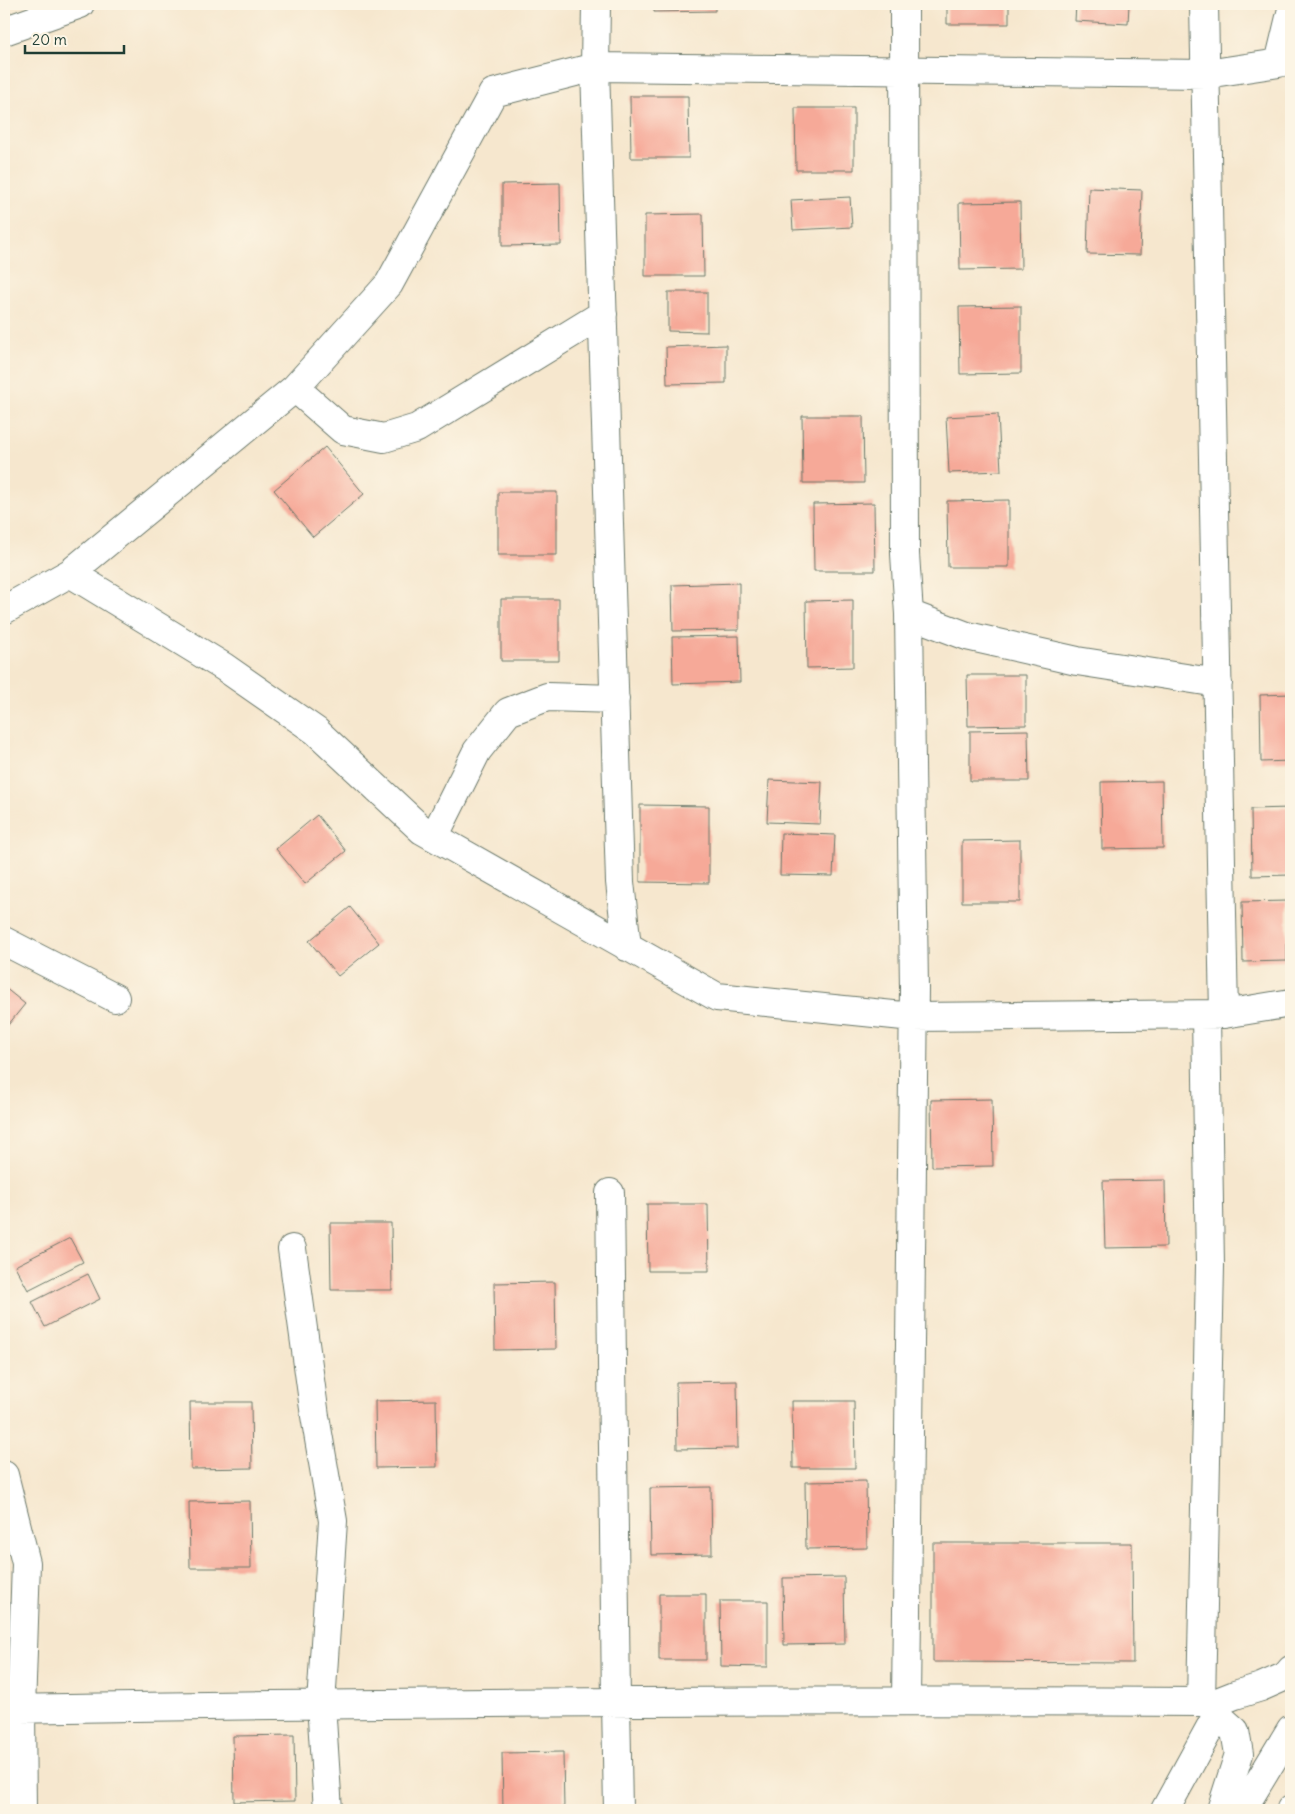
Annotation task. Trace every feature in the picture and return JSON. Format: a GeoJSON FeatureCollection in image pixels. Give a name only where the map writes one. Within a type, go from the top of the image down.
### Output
{"type":"FeatureCollection","features":[{"type":"Feature","properties":{"kind":"main road"},"geometry":{"type":"LineString","coordinates":[[4,31],[80,4]]}},
{"type":"Feature","properties":{"kind":"main road"},"geometry":{"type":"LineString","coordinates":[[596,4],[595,66],[620,882],[627,948]]}},
{"type":"Feature","properties":{"kind":"main road"},"geometry":{"type":"LineString","coordinates":[[904,4],[904,554],[909,614],[914,1017],[906,1700]]}},
{"type":"Feature","properties":{"kind":"main road"},"geometry":{"type":"LineString","coordinates":[[1165,1810],[1210,1707],[1210,1266],[1215,1014],[1218,683],[1204,4]]}},
{"type":"Feature","properties":{"kind":"main road"},"geometry":{"type":"LineString","coordinates":[[4,610],[70,573],[295,388],[390,284],[493,93],[595,66],[1206,74],[1279,63],[1291,13]]}},
{"type":"Feature","properties":{"kind":"main road"},"geometry":{"type":"LineString","coordinates":[[295,388],[343,430],[384,438],[417,428],[603,314]]}},
{"type":"Feature","properties":{"kind":"main road"},"geometry":{"type":"LineString","coordinates":[[70,573],[224,668],[316,731],[422,830],[627,948],[717,997],[914,1017],[1215,1014],[1291,1003]]}},
{"type":"Feature","properties":{"kind":"main road"},"geometry":{"type":"LineString","coordinates":[[909,614],[966,636],[1059,657],[1218,683]]}},
{"type":"Feature","properties":{"kind":"main road"},"geometry":{"type":"LineString","coordinates":[[434,837],[477,751],[508,712],[547,697],[615,700]]}},
{"type":"Feature","properties":{"kind":"main road"},"geometry":{"type":"LineString","coordinates":[[4,941],[115,998]]}},
{"type":"Feature","properties":{"kind":"main road"},"geometry":{"type":"LineString","coordinates":[[610,1193],[618,1810]]}},
{"type":"Feature","properties":{"kind":"main road"},"geometry":{"type":"LineString","coordinates":[[292,1249],[315,1416],[333,1521],[321,1704],[328,1810]]}},
{"type":"Feature","properties":{"kind":"main road"},"geometry":{"type":"LineString","coordinates":[[4,1475],[26,1563],[12,1709],[22,1810]]}},
{"type":"Feature","properties":{"kind":"main road"},"geometry":{"type":"LineString","coordinates":[[12,1709],[321,1704],[906,1700],[1210,1707],[1235,1695],[1286,1676],[1291,1670]]}},
{"type":"Feature","properties":{"kind":"main road"},"geometry":{"type":"LineString","coordinates":[[1210,1707],[1235,1731],[1239,1754],[1221,1810]]}},
{"type":"Feature","properties":{"kind":"main road"},"geometry":{"type":"LineString","coordinates":[[1242,1810],[1291,1729]]}},
{"type":"Feature","properties":{"kind":"building"},"geometry":{"type":"Polygon","coordinates":[[[654,4],[715,4],[715,11],[654,12],[654,4]]]}},
{"type":"Feature","properties":{"kind":"building"},"geometry":{"type":"Polygon","coordinates":[[[947,4],[1009,4],[1009,24],[947,24],[947,4]]]}},
{"type":"Feature","properties":{"kind":"building"},"geometry":{"type":"Polygon","coordinates":[[[1076,4],[1129,4],[1128,24],[1075,21],[1076,4]]]}},
{"type":"Feature","properties":{"kind":"building"},"geometry":{"type":"Polygon","coordinates":[[[630,96],[688,96],[689,158],[631,158],[630,96]]]}},
{"type":"Feature","properties":{"kind":"building"},"geometry":{"type":"Polygon","coordinates":[[[795,108],[854,108],[854,170],[796,170],[795,108]]]}},
{"type":"Feature","properties":{"kind":"building"},"geometry":{"type":"Polygon","coordinates":[[[560,183],[561,245],[502,246],[502,184],[560,183]]]}},
{"type":"Feature","properties":{"kind":"building"},"geometry":{"type":"Polygon","coordinates":[[[1089,188],[1142,190],[1140,255],[1087,254],[1089,188]]]}},
{"type":"Feature","properties":{"kind":"building"},"geometry":{"type":"Polygon","coordinates":[[[850,197],[852,227],[793,230],[791,200],[850,197]]]}},
{"type":"Feature","properties":{"kind":"building"},"geometry":{"type":"Polygon","coordinates":[[[1020,202],[1021,269],[960,270],[959,203],[1020,202]]]}},
{"type":"Feature","properties":{"kind":"building"},"geometry":{"type":"Polygon","coordinates":[[[703,214],[704,276],[645,276],[645,215],[703,214]]]}},
{"type":"Feature","properties":{"kind":"building"},"geometry":{"type":"Polygon","coordinates":[[[668,292],[707,292],[707,332],[668,331],[668,292]]]}},
{"type":"Feature","properties":{"kind":"building"},"geometry":{"type":"Polygon","coordinates":[[[1021,306],[1021,373],[960,374],[959,307],[1021,306]]]}},
{"type":"Feature","properties":{"kind":"building"},"geometry":{"type":"Polygon","coordinates":[[[726,345],[726,383],[667,384],[666,347],[726,345]]]}},
{"type":"Feature","properties":{"kind":"building"},"geometry":{"type":"Polygon","coordinates":[[[998,414],[1001,471],[949,473],[946,417],[998,414]]]}},
{"type":"Feature","properties":{"kind":"building"},"geometry":{"type":"Polygon","coordinates":[[[802,416],[863,416],[864,483],[803,483],[802,416]]]}},
{"type":"Feature","properties":{"kind":"building"},"geometry":{"type":"Polygon","coordinates":[[[325,447],[364,494],[313,537],[274,490],[325,447]]]}},
{"type":"Feature","properties":{"kind":"building"},"geometry":{"type":"Polygon","coordinates":[[[498,492],[557,492],[557,555],[498,555],[498,492]]]}},
{"type":"Feature","properties":{"kind":"building"},"geometry":{"type":"Polygon","coordinates":[[[1009,500],[1009,567],[948,567],[947,501],[1009,500]]]}},
{"type":"Feature","properties":{"kind":"building"},"geometry":{"type":"Polygon","coordinates":[[[874,503],[875,571],[814,571],[813,504],[874,503]]]}},
{"type":"Feature","properties":{"kind":"building"},"geometry":{"type":"Polygon","coordinates":[[[739,583],[739,630],[673,631],[672,585],[739,583]]]}},
{"type":"Feature","properties":{"kind":"building"},"geometry":{"type":"Polygon","coordinates":[[[501,599],[559,599],[559,661],[501,661],[501,599]]]}},
{"type":"Feature","properties":{"kind":"building"},"geometry":{"type":"Polygon","coordinates":[[[853,600],[853,667],[807,668],[806,601],[853,600]]]}},
{"type":"Feature","properties":{"kind":"building"},"geometry":{"type":"Polygon","coordinates":[[[739,636],[740,682],[673,684],[672,637],[739,636]]]}},
{"type":"Feature","properties":{"kind":"building"},"geometry":{"type":"Polygon","coordinates":[[[967,675],[1026,675],[1026,725],[968,726],[967,675]]]}},
{"type":"Feature","properties":{"kind":"building"},"geometry":{"type":"Polygon","coordinates":[[[1291,694],[1291,761],[1261,762],[1260,695],[1291,694]]]}},
{"type":"Feature","properties":{"kind":"building"},"geometry":{"type":"Polygon","coordinates":[[[1028,730],[1029,781],[970,781],[970,731],[1028,730]]]}},
{"type":"Feature","properties":{"kind":"building"},"geometry":{"type":"Polygon","coordinates":[[[769,780],[822,782],[820,824],[767,822],[769,780]]]}},
{"type":"Feature","properties":{"kind":"building"},"geometry":{"type":"Polygon","coordinates":[[[1162,781],[1163,848],[1102,849],[1101,782],[1162,781]]]}},
{"type":"Feature","properties":{"kind":"building"},"geometry":{"type":"Polygon","coordinates":[[[640,805],[709,806],[709,883],[640,882],[640,805]]]}},
{"type":"Feature","properties":{"kind":"building"},"geometry":{"type":"Polygon","coordinates":[[[1291,808],[1291,875],[1252,876],[1251,809],[1291,808]]]}},
{"type":"Feature","properties":{"kind":"building"},"geometry":{"type":"Polygon","coordinates":[[[317,815],[346,851],[305,884],[276,849],[317,815]]]}},
{"type":"Feature","properties":{"kind":"building"},"geometry":{"type":"Polygon","coordinates":[[[781,833],[835,835],[833,876],[780,875],[781,833]]]}},
{"type":"Feature","properties":{"kind":"building"},"geometry":{"type":"Polygon","coordinates":[[[1020,840],[1020,902],[962,902],[962,841],[1020,840]]]}},
{"type":"Feature","properties":{"kind":"building"},"geometry":{"type":"Polygon","coordinates":[[[1287,901],[1287,961],[1243,962],[1242,902],[1287,901]]]}},
{"type":"Feature","properties":{"kind":"building"},"geometry":{"type":"Polygon","coordinates":[[[350,907],[379,943],[338,976],[309,941],[350,907]]]}},
{"type":"Feature","properties":{"kind":"building"},"geometry":{"type":"Polygon","coordinates":[[[4,987],[25,1004],[4,1030],[4,987]]]}},
{"type":"Feature","properties":{"kind":"building"},"geometry":{"type":"Polygon","coordinates":[[[992,1099],[993,1166],[932,1167],[931,1100],[992,1099]]]}},
{"type":"Feature","properties":{"kind":"building"},"geometry":{"type":"Polygon","coordinates":[[[1165,1180],[1166,1247],[1105,1248],[1103,1181],[1165,1180]]]}},
{"type":"Feature","properties":{"kind":"building"},"geometry":{"type":"Polygon","coordinates":[[[647,1204],[708,1204],[709,1271],[648,1271],[647,1204]]]}},
{"type":"Feature","properties":{"kind":"building"},"geometry":{"type":"Polygon","coordinates":[[[330,1223],[391,1223],[392,1290],[331,1290],[330,1223]]]}},
{"type":"Feature","properties":{"kind":"building"},"geometry":{"type":"Polygon","coordinates":[[[70,1238],[83,1262],[28,1290],[15,1266],[70,1238]]]}},
{"type":"Feature","properties":{"kind":"building"},"geometry":{"type":"Polygon","coordinates":[[[88,1274],[100,1299],[45,1327],[32,1302],[88,1274]]]}},
{"type":"Feature","properties":{"kind":"building"},"geometry":{"type":"Polygon","coordinates":[[[555,1282],[556,1349],[495,1350],[494,1283],[555,1282]]]}},
{"type":"Feature","properties":{"kind":"building"},"geometry":{"type":"Polygon","coordinates":[[[737,1381],[738,1448],[677,1449],[676,1382],[737,1381]]]}},
{"type":"Feature","properties":{"kind":"building"},"geometry":{"type":"Polygon","coordinates":[[[436,1400],[437,1467],[376,1468],[375,1401],[436,1400]]]}},
{"type":"Feature","properties":{"kind":"building"},"geometry":{"type":"Polygon","coordinates":[[[792,1401],[854,1401],[855,1468],[793,1468],[792,1401]]]}},
{"type":"Feature","properties":{"kind":"building"},"geometry":{"type":"Polygon","coordinates":[[[190,1402],[251,1402],[252,1468],[191,1469],[190,1402]]]}},
{"type":"Feature","properties":{"kind":"building"},"geometry":{"type":"Polygon","coordinates":[[[866,1481],[867,1548],[806,1549],[805,1482],[866,1481]]]}},
{"type":"Feature","properties":{"kind":"building"},"geometry":{"type":"Polygon","coordinates":[[[711,1487],[712,1554],[651,1555],[650,1488],[711,1487]]]}},
{"type":"Feature","properties":{"kind":"building"},"geometry":{"type":"Polygon","coordinates":[[[250,1501],[251,1568],[190,1568],[189,1502],[250,1501]]]}},
{"type":"Feature","properties":{"kind":"building"},"geometry":{"type":"Polygon","coordinates":[[[933,1543],[1132,1543],[1133,1663],[933,1662],[933,1543]]]}},
{"type":"Feature","properties":{"kind":"building"},"geometry":{"type":"Polygon","coordinates":[[[844,1577],[845,1644],[784,1645],[783,1578],[844,1577]]]}},
{"type":"Feature","properties":{"kind":"building"},"geometry":{"type":"Polygon","coordinates":[[[659,1594],[706,1594],[706,1660],[659,1660],[659,1594]]]}},
{"type":"Feature","properties":{"kind":"building"},"geometry":{"type":"Polygon","coordinates":[[[720,1601],[768,1601],[768,1667],[721,1666],[720,1601]]]}},
{"type":"Feature","properties":{"kind":"building"},"geometry":{"type":"Polygon","coordinates":[[[294,1735],[295,1801],[234,1802],[233,1736],[294,1735]]]}},
{"type":"Feature","properties":{"kind":"building"},"geometry":{"type":"Polygon","coordinates":[[[563,1752],[564,1810],[503,1810],[502,1753],[563,1752]]]}}]}
